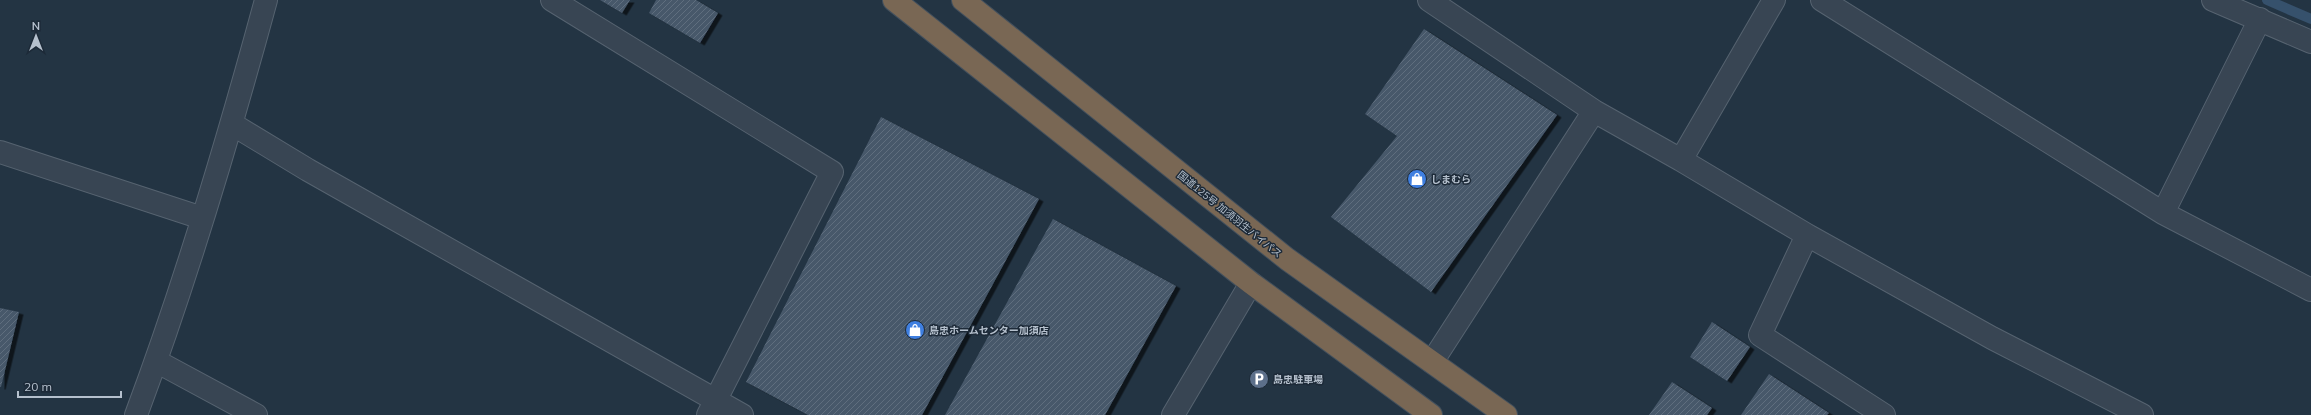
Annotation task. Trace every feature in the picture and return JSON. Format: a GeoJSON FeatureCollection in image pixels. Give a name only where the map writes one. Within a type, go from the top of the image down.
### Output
{"type":"FeatureCollection","features":[{"type":"Feature","properties":{"kind":"highway"},"geometry":{"type":"LineString","coordinates":[[894,0],[1251,283],[1431,415]]}},
{"type":"Feature","properties":{"kind":"highway","name":"国道125号 加須羽生バイパス"},"geometry":{"type":"LineString","coordinates":[[967,1],[1287,259],[1506,415]]}},
{"type":"Feature","properties":{"kind":"street"},"geometry":{"type":"LineString","coordinates":[[136,415],[156,361],[232,124],[266,0]]}},
{"type":"Feature","properties":{"kind":"street"},"geometry":{"type":"LineString","coordinates":[[552,0],[832,172],[712,408]]}},
{"type":"Feature","properties":{"kind":"street"},"geometry":{"type":"LineString","coordinates":[[1429,0],[1594,111],[1681,160],[1807,235],[1992,338],[2142,415]]}},
{"type":"Feature","properties":{"kind":"street"},"geometry":{"type":"LineString","coordinates":[[1681,160],[1774,0]]}},
{"type":"Feature","properties":{"kind":"street"},"geometry":{"type":"LineString","coordinates":[[1822,0],[2163,214],[2311,290]]}},
{"type":"Feature","properties":{"kind":"street"},"geometry":{"type":"LineString","coordinates":[[2213,0],[2311,42]]}},
{"type":"Feature","properties":{"kind":"street"},"geometry":{"type":"LineString","coordinates":[[2163,214],[2260,19]]}},
{"type":"Feature","properties":{"kind":"street"},"geometry":{"type":"LineString","coordinates":[[1432,362],[1594,111]]}},
{"type":"Feature","properties":{"kind":"street"},"geometry":{"type":"LineString","coordinates":[[232,124],[712,408],[742,415]]}},
{"type":"Feature","properties":{"kind":"street"},"geometry":{"type":"LineString","coordinates":[[0,152],[202,218]]}},
{"type":"Feature","properties":{"kind":"street"},"geometry":{"type":"LineString","coordinates":[[1807,235],[1760,335],[1884,415]]}},
{"type":"Feature","properties":{"kind":"street"},"geometry":{"type":"LineString","coordinates":[[1173,415],[1251,283]]}},
{"type":"Feature","properties":{"kind":"street"},"geometry":{"type":"LineString","coordinates":[[156,361],[256,415]]}},
{"type":"Feature","properties":{"kind":"building"},"geometry":{"type":"Polygon","coordinates":[[[600,0],[630,0],[622,13],[600,0]]]}},
{"type":"Feature","properties":{"kind":"building"},"geometry":{"type":"Polygon","coordinates":[[[656,0],[696,0],[718,13],[700,43],[649,13],[656,0]]]}},
{"type":"Feature","properties":{"kind":"building"},"geometry":{"type":"Polygon","coordinates":[[[1424,29],[1557,115],[1431,292],[1331,217],[1397,136],[1365,114],[1424,29]]]}},
{"type":"Feature","properties":{"kind":"building"},"geometry":{"type":"Polygon","coordinates":[[[881,117],[1039,199],[922,415],[808,415],[746,382],[881,117]]]}},
{"type":"Feature","properties":{"kind":"building"},"geometry":{"type":"Polygon","coordinates":[[[1053,219],[1176,286],[1105,415],[945,415],[1053,219]]]}},
{"type":"Feature","properties":{"kind":"building"},"geometry":{"type":"Polygon","coordinates":[[[0,308],[19,312],[1,387],[0,387],[0,308]]]}},
{"type":"Feature","properties":{"kind":"building"},"geometry":{"type":"Polygon","coordinates":[[[1712,322],[1750,347],[1727,381],[1690,357],[1712,322]]]}},
{"type":"Feature","properties":{"kind":"building"},"geometry":{"type":"Polygon","coordinates":[[[1769,374],[1829,413],[1827,415],[1741,415],[1769,374]]]}},
{"type":"Feature","properties":{"kind":"building"},"geometry":{"type":"Polygon","coordinates":[[[1672,382],[1712,408],[1707,415],[1649,415],[1672,382]]]}},
{"type":"Feature","properties":{"kind":"waterway"},"geometry":{"type":"LineString","coordinates":[[2267,0],[2311,19]]}},
{"type":"Feature","properties":{"kind":"place","name":"しまむら"},"geometry":{"type":"Point","coordinates":[1417,179]}},
{"type":"Feature","properties":{"kind":"place","name":"島忠ホームセンター加須店"},"geometry":{"type":"Point","coordinates":[915,330]}},
{"type":"Feature","properties":{"kind":"place","name":"島忠駐車場"},"geometry":{"type":"Point","coordinates":[1259,379]}}]}
